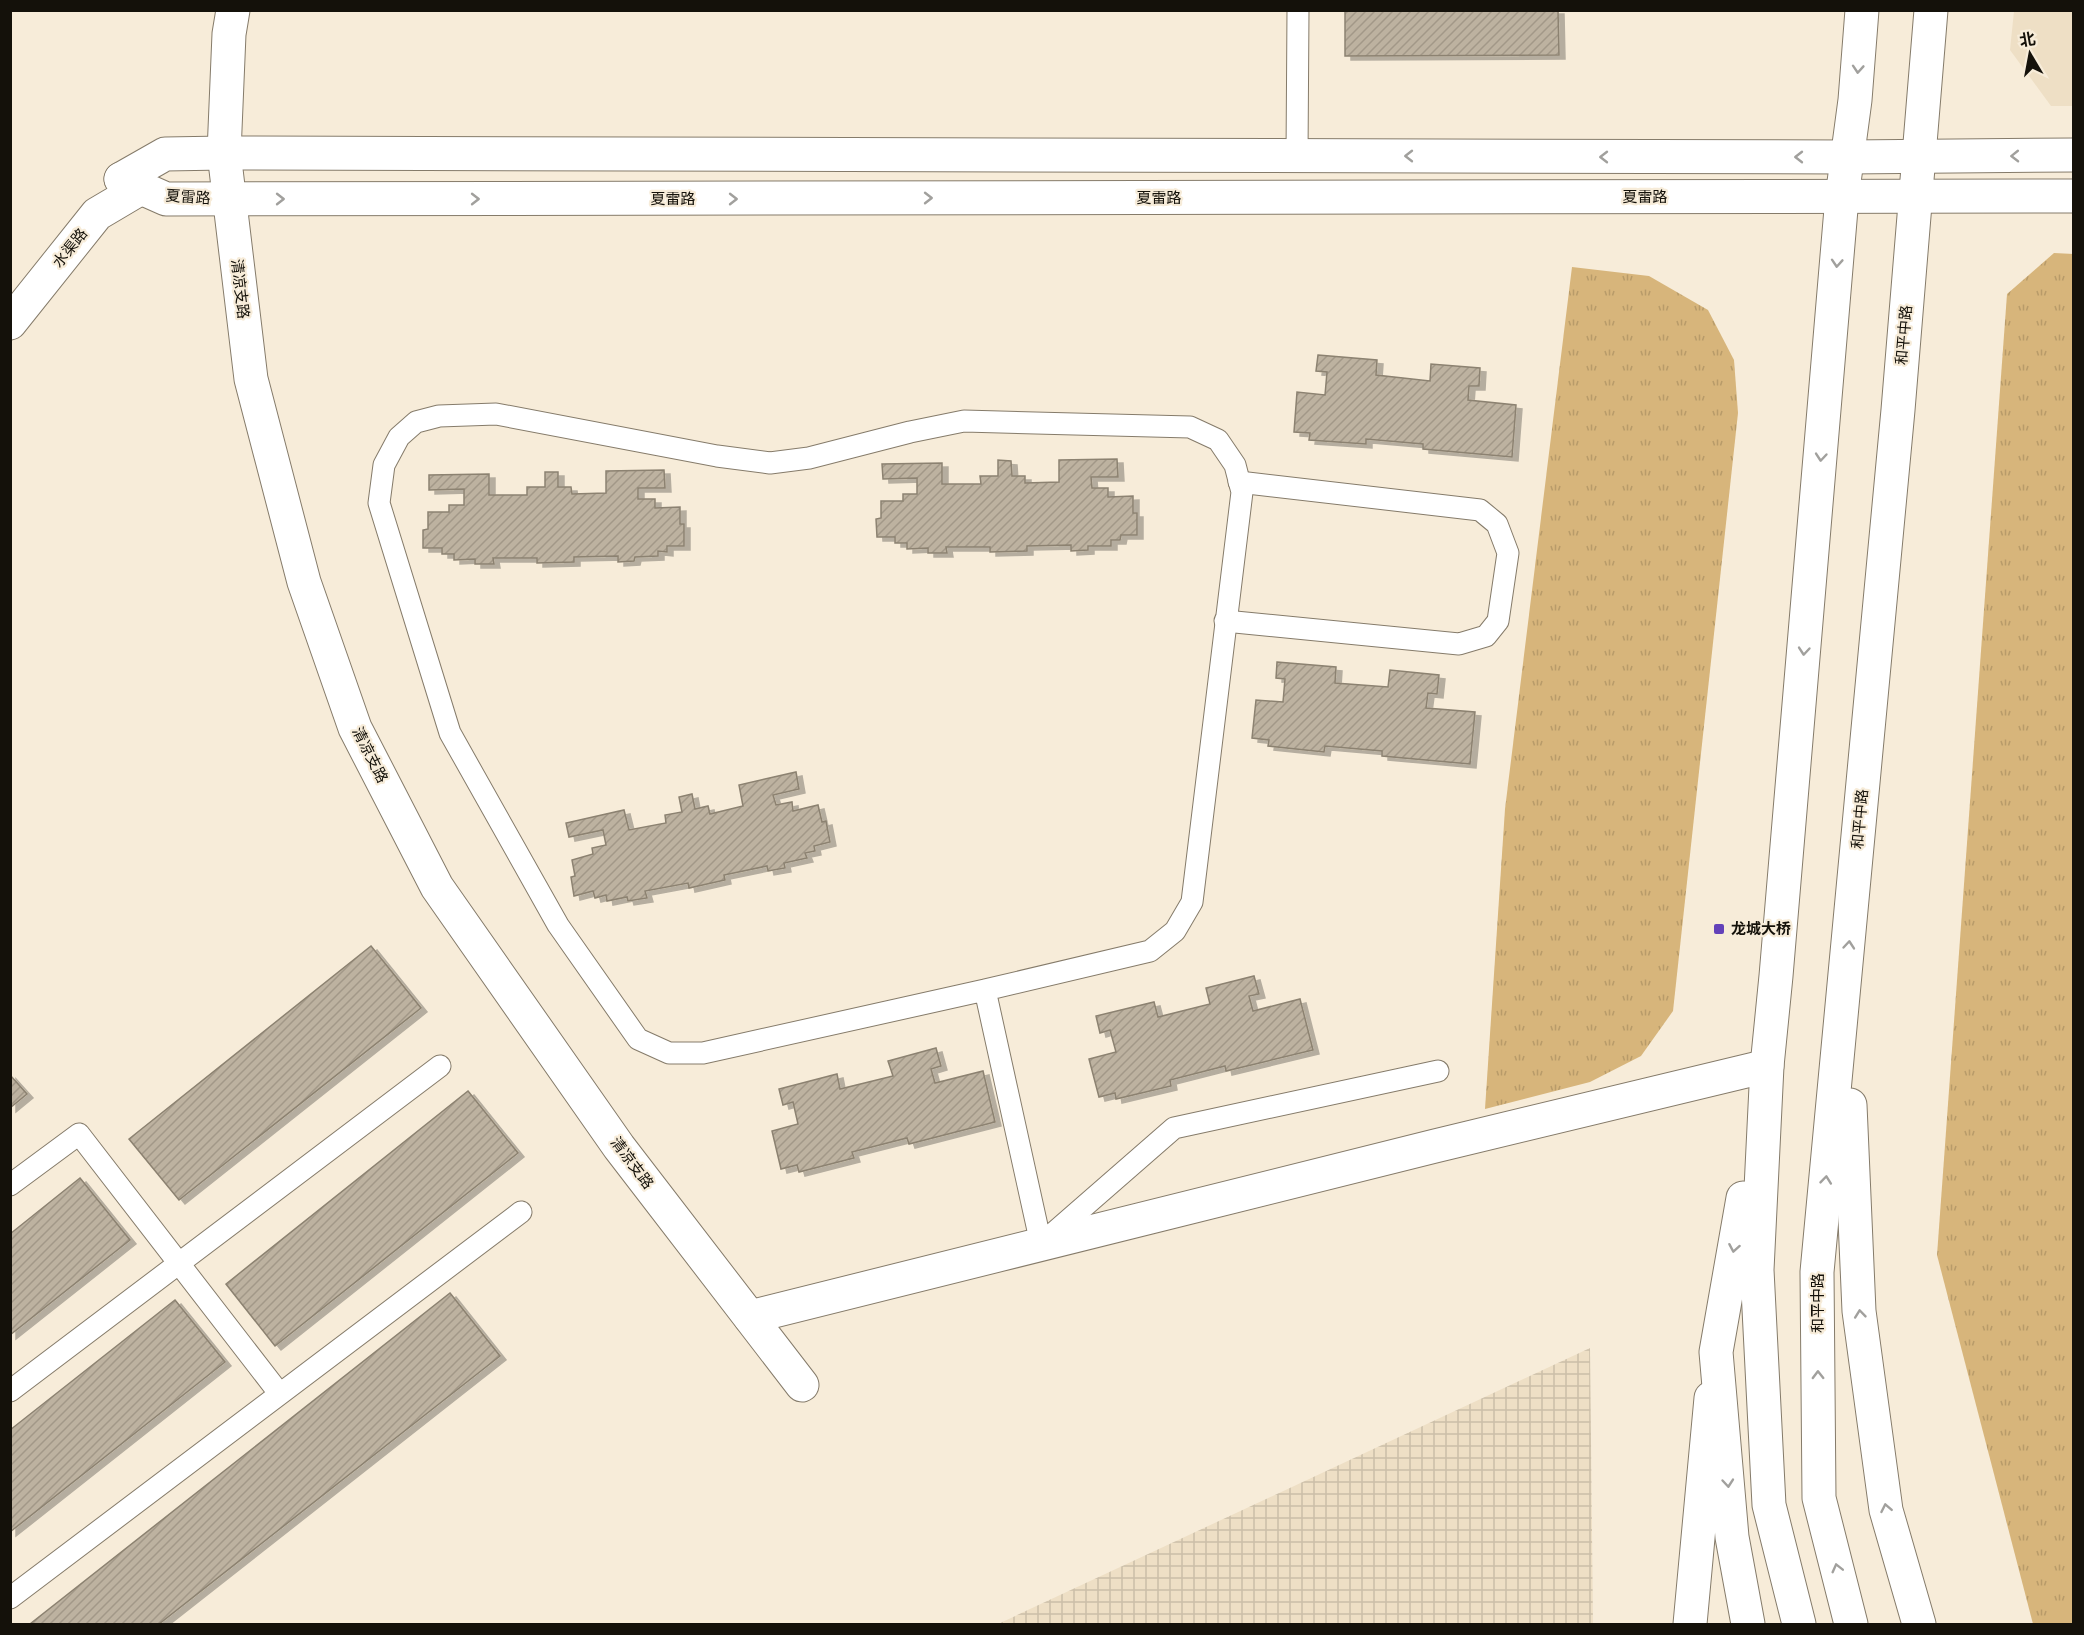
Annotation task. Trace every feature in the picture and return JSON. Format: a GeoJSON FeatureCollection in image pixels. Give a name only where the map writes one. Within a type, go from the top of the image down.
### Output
{"type":"FeatureCollection","features":[{"type":"Feature","properties":{"kind":"street","name":"清凉支路"},"geometry":{"type":"LineString","coordinates":[[232,10],[224,153],[251,380],[304,582],[355,728],[437,887],[619,1147],[802,1385]]}},
{"type":"Feature","properties":{"kind":"street"},"geometry":{"type":"LineString","coordinates":[[1799,1624],[1769,1505],[1757,1270],[1767,1066],[1842,197],[1855,100],[1862,10]]}},
{"type":"Feature","properties":{"kind":"street","name":"和平中路"},"geometry":{"type":"LineString","coordinates":[[1851,1624],[1819,1498],[1817,1272],[1916,197],[1931,10]]}},
{"type":"Feature","properties":{"kind":"street","name":"夏雷路"},"geometry":{"type":"LineString","coordinates":[[2073,155],[1848,158],[224,153],[165,154],[121,178],[166,199],[228,200],[2073,196]]}},
{"type":"Feature","properties":{"kind":"street","name":"水渠路"},"geometry":{"type":"LineString","coordinates":[[10,323],[97,214],[141,188]]}},
{"type":"Feature","properties":{"kind":"street"},"geometry":{"type":"LineString","coordinates":[[1845,981],[1859,1311],[1886,1510],[1919,1624]]}},
{"type":"Feature","properties":{"kind":"street"},"geometry":{"type":"LineString","coordinates":[[750,1317],[1767,1066]]}},
{"type":"Feature","properties":{"kind":"street"},"geometry":{"type":"LineString","coordinates":[[1690,1624],[1716,1352],[1767,1066]]}},
{"type":"Feature","properties":{"kind":"street"},"geometry":{"type":"LineString","coordinates":[[1716,1352],[1732,1537],[1748,1624]]}},
{"type":"Feature","properties":{"kind":"lane"},"geometry":{"type":"LineString","coordinates":[[1297,156],[1298,10]]}},
{"type":"Feature","properties":{"kind":"lane"},"geometry":{"type":"LineString","coordinates":[[496,414],[717,456],[770,463],[809,458],[910,432],[964,422],[1190,427],[1218,440],[1235,465],[1239,482],[1242,492],[1192,902],[1175,931],[1150,951],[703,1053],[669,1053],[638,1039],[558,925],[450,733],[379,503],[384,465],[399,437],[416,422],[439,416],[496,414]]}},
{"type":"Feature","properties":{"kind":"lane"},"geometry":{"type":"LineString","coordinates":[[1226,621],[1459,644],[1486,636],[1498,621],[1508,553],[1497,524],[1480,510],[1239,482]]}},
{"type":"Feature","properties":{"kind":"lane"},"geometry":{"type":"LineString","coordinates":[[984,990],[1041,1244],[1174,1128],[1438,1071]]}},
{"type":"Feature","properties":{"kind":"lane"},"geometry":{"type":"LineString","coordinates":[[10,1391],[440,1065]]}},
{"type":"Feature","properties":{"kind":"lane"},"geometry":{"type":"LineString","coordinates":[[10,1185],[79,1134],[279,1393]]}},
{"type":"Feature","properties":{"kind":"lane"},"geometry":{"type":"LineString","coordinates":[[10,1598],[521,1212]]}},
{"type":"Feature","properties":{"kind":"shaded area"},"geometry":{"type":"Polygon","coordinates":[[[2014,11],[2073,11],[2073,106],[2051,106],[2010,50],[2014,11]]]}},
{"type":"Feature","properties":{"kind":"shaded area"},"geometry":{"type":"Polygon","coordinates":[[[1590,1348],[1593,1624],[998,1624],[1590,1348]]]}},
{"type":"Feature","properties":{"kind":"green space"},"geometry":{"type":"Polygon","coordinates":[[[2054,253],[2074,254],[2074,1624],[2033,1624],[1937,1255],[2007,294],[2054,253]]]}},
{"type":"Feature","properties":{"kind":"green space"},"geometry":{"type":"Polygon","coordinates":[[[1572,267],[1649,276],[1708,310],[1734,360],[1738,413],[1673,1011],[1641,1056],[1590,1082],[1485,1109],[1505,809],[1572,267]]]}},
{"type":"Feature","properties":{"kind":"building"},"geometry":{"type":"Polygon","coordinates":[[[1345,10],[1558,10],[1559,55],[1345,56],[1345,10]]]}},
{"type":"Feature","properties":{"kind":"building"},"geometry":{"type":"Polygon","coordinates":[[[1318,355],[1377,360],[1376,375],[1430,381],[1431,364],[1480,368],[1479,386],[1469,386],[1468,400],[1516,405],[1512,457],[1423,449],[1423,444],[1366,439],[1366,444],[1309,440],[1310,433],[1294,432],[1297,392],[1325,395],[1327,372],[1316,371],[1318,355]]]}},
{"type":"Feature","properties":{"kind":"building"},"geometry":{"type":"Polygon","coordinates":[[[1117,459],[1118,477],[1091,477],[1092,488],[1108,488],[1108,497],[1133,496],[1133,513],[1137,513],[1137,535],[1121,535],[1120,540],[1111,540],[1111,546],[1088,546],[1088,550],[1071,551],[1071,545],[1027,546],[1027,551],[990,552],[990,547],[946,547],[947,553],[928,553],[928,548],[907,549],[907,543],[895,543],[895,537],[877,537],[876,519],[881,518],[881,501],[903,501],[903,494],[917,494],[917,478],[883,479],[882,464],[942,463],[942,484],[981,484],[980,476],[998,476],[998,460],[1011,461],[1012,476],[1025,476],[1025,483],[1059,482],[1059,460],[1117,459]]]}},
{"type":"Feature","properties":{"kind":"building"},"geometry":{"type":"Polygon","coordinates":[[[664,470],[665,488],[638,488],[638,499],[655,499],[655,508],[680,507],[680,524],[684,524],[684,546],[667,546],[667,552],[658,551],[658,556],[635,557],[634,561],[618,562],[618,556],[574,557],[574,562],[537,563],[537,558],[493,558],[494,564],[475,564],[475,559],[454,560],[454,554],[442,554],[442,548],[423,548],[423,530],[428,529],[428,512],[449,512],[449,505],[464,505],[464,489],[429,490],[429,475],[489,474],[489,495],[527,495],[527,487],[545,487],[545,472],[558,472],[558,487],[571,487],[572,494],[606,493],[606,471],[664,470]]]}},
{"type":"Feature","properties":{"kind":"building"},"geometry":{"type":"Polygon","coordinates":[[[1277,662],[1336,667],[1335,683],[1388,687],[1390,670],[1439,675],[1437,694],[1428,693],[1426,708],[1475,712],[1470,764],[1382,756],[1382,751],[1325,746],[1324,752],[1268,746],[1269,740],[1252,738],[1256,700],[1283,702],[1285,679],[1276,678],[1277,662]]]}},
{"type":"Feature","properties":{"kind":"building"},"geometry":{"type":"Polygon","coordinates":[[[796,772],[799,789],[773,795],[776,805],[792,802],[793,811],[818,805],[822,822],[826,821],[830,842],[814,846],[815,851],[805,853],[807,858],[784,863],[785,868],[768,871],[767,866],[724,875],[725,880],[689,888],[688,883],[645,891],[647,898],[628,901],[627,897],[607,901],[606,895],[595,898],[593,891],[574,896],[571,877],[575,876],[572,860],[593,854],[592,848],[606,845],[603,830],[569,837],[566,823],[624,810],[629,830],[666,823],[665,815],[682,812],[679,797],[692,794],[695,809],[708,806],[710,814],[743,806],[739,785],[796,772]]]}},
{"type":"Feature","properties":{"kind":"building"},"geometry":{"type":"Polygon","coordinates":[[[371,946],[421,1008],[179,1200],[129,1139],[371,946]]]}},
{"type":"Feature","properties":{"kind":"building"},"geometry":{"type":"Polygon","coordinates":[[[1254,976],[1259,994],[1249,996],[1253,1011],[1300,999],[1313,1050],[1226,1071],[1225,1066],[1170,1080],[1171,1086],[1116,1099],[1115,1093],[1099,1097],[1089,1059],[1116,1052],[1110,1030],[1100,1033],[1096,1016],[1154,1002],[1158,1017],[1210,1004],[1206,988],[1254,976]]]}},
{"type":"Feature","properties":{"kind":"building"},"geometry":{"type":"Polygon","coordinates":[[[936,1048],[941,1066],[931,1069],[935,1083],[983,1071],[995,1122],[909,1144],[907,1138],[852,1152],[854,1158],[799,1172],[797,1165],[781,1169],[772,1131],[798,1124],[793,1102],[783,1105],[779,1089],[837,1074],[840,1089],[893,1076],[888,1061],[936,1048]]]}},
{"type":"Feature","properties":{"kind":"building"},"geometry":{"type":"Polygon","coordinates":[[[10,1075],[27,1094],[10,1108],[10,1075]]]}},
{"type":"Feature","properties":{"kind":"building"},"geometry":{"type":"Polygon","coordinates":[[[468,1091],[518,1153],[275,1346],[226,1284],[468,1091]]]}},
{"type":"Feature","properties":{"kind":"building"},"geometry":{"type":"Polygon","coordinates":[[[80,1178],[130,1240],[10,1335],[10,1234],[80,1178]]]}},
{"type":"Feature","properties":{"kind":"building"},"geometry":{"type":"Polygon","coordinates":[[[450,1293],[500,1356],[159,1624],[30,1624],[450,1293]]]}},
{"type":"Feature","properties":{"kind":"building"},"geometry":{"type":"Polygon","coordinates":[[[175,1300],[225,1362],[10,1532],[10,1430],[175,1300]]]}},
{"type":"Feature","properties":{"kind":"place","name":"龙城大桥"},"geometry":{"type":"Point","coordinates":[1719,929]}}]}
